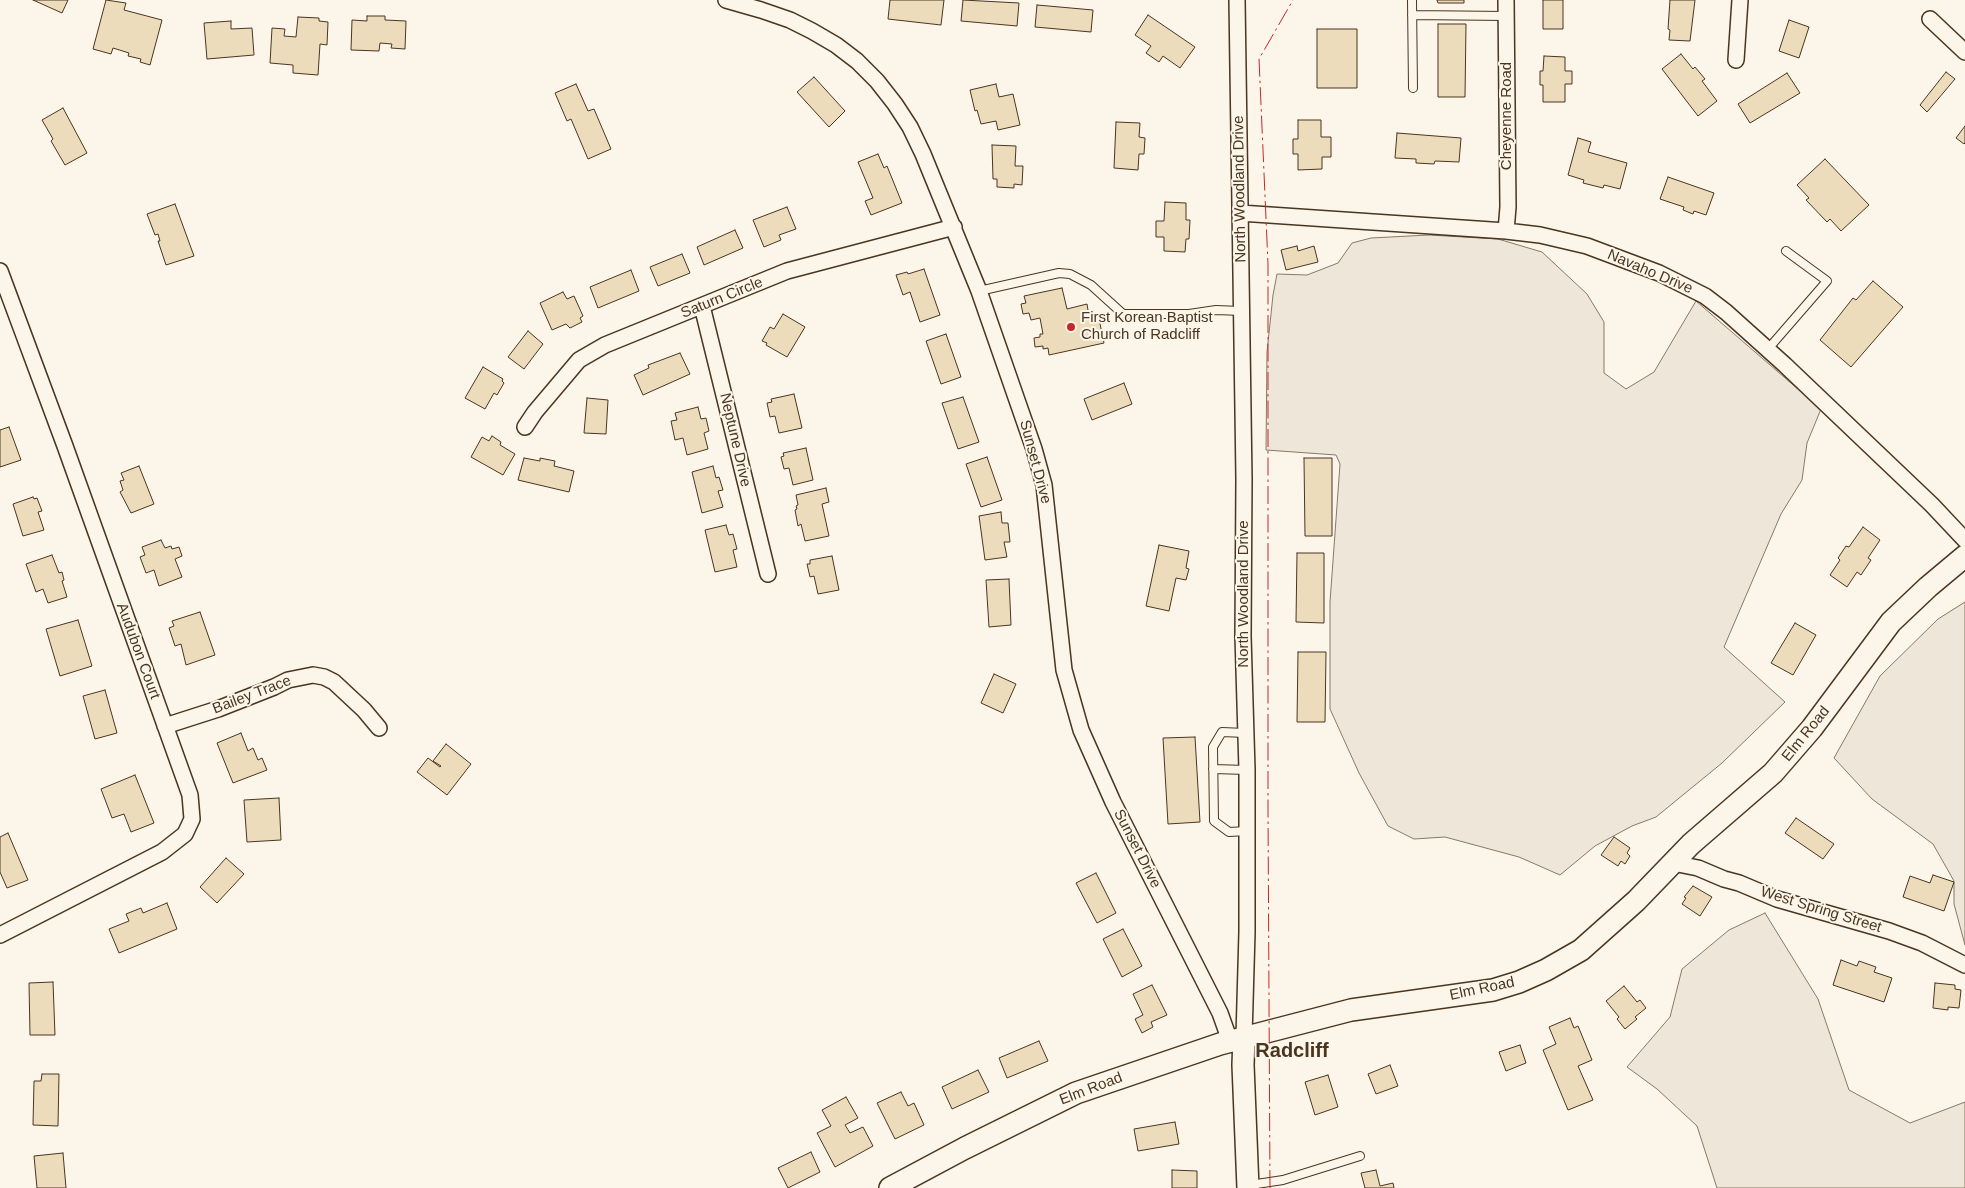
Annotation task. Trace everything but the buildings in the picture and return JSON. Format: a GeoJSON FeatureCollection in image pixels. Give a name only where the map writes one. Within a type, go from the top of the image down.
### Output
{"type":"FeatureCollection","features":[{"type":"Feature","properties":{"kind":"street","name":"Sunset Drive"},"geometry":{"type":"LineString","coordinates":[[726,0],[761,10],[812,31],[836,45],[857,61],[877,81],[910,127],[954,227],[979,291],[1034,450],[1044,485],[1064,670],[1081,730],[1113,802],[1220,1013],[1237,1039]]}},
{"type":"Feature","properties":{"kind":"street","name":"North Woodland Drive"},"geometry":{"type":"LineString","coordinates":[[1236,0],[1242,311],[1245,733],[1247,770],[1247,932],[1237,1039],[1243,1065],[1248,1187]]}},
{"type":"Feature","properties":{"kind":"street","name":"Cheyenne Road"},"geometry":{"type":"LineString","coordinates":[[1506,0],[1506,231]]}},
{"type":"Feature","properties":{"kind":"street"},"geometry":{"type":"LineString","coordinates":[[1736,60],[1740,0]]}},
{"type":"Feature","properties":{"kind":"street"},"geometry":{"type":"LineString","coordinates":[[1930,19],[1965,52]]}},
{"type":"Feature","properties":{"kind":"street","name":"Navaho Drive"},"geometry":{"type":"LineString","coordinates":[[1240,213],[1506,231],[1540,235],[1588,246],[1659,273],[1705,296],[1726,312],[1768,349],[1932,505],[1965,540]]}},
{"type":"Feature","properties":{"kind":"street","name":"Saturn Circle"},"geometry":{"type":"LineString","coordinates":[[525,427],[535,412],[579,360],[620,338],[786,271],[954,227]]}},
{"type":"Feature","properties":{"kind":"street","name":"Audubon Court"},"geometry":{"type":"LineString","coordinates":[[0,270],[6,304],[65,446],[190,795],[192,807],[192,819],[186,834],[162,852],[130,870],[0,934]]}},
{"type":"Feature","properties":{"kind":"street","name":"Neptune Drive"},"geometry":{"type":"LineString","coordinates":[[702,306],[768,574]]}},
{"type":"Feature","properties":{"kind":"street","name":"Elm Road"},"geometry":{"type":"LineString","coordinates":[[890,1188],[965,1148],[1076,1093],[1237,1039],[1351,1010],[1493,990],[1520,982],[1581,950],[1636,902],[1691,844],[1773,773],[1812,728],[1891,622],[1965,556]]}},
{"type":"Feature","properties":{"kind":"street","name":"Bailey Trace"},"geometry":{"type":"LineString","coordinates":[[165,726],[218,709],[288,680],[314,675],[334,682],[364,710],[379,728]]}},
{"type":"Feature","properties":{"kind":"street","name":"West Spring Street"},"geometry":{"type":"LineString","coordinates":[[1673,862],[1698,868],[1724,880],[1740,883],[1777,898],[1889,931],[1922,943],[1965,965]]}},
{"type":"Feature","properties":{"kind":"lane"},"geometry":{"type":"LineString","coordinates":[[1412,0],[1413,88]]}},
{"type":"Feature","properties":{"kind":"lane"},"geometry":{"type":"LineString","coordinates":[[1412,15],[1506,16]]}},
{"type":"Feature","properties":{"kind":"lane"},"geometry":{"type":"LineString","coordinates":[[1768,349],[1827,281],[1786,251]]}},
{"type":"Feature","properties":{"kind":"lane"},"geometry":{"type":"LineString","coordinates":[[979,291],[1059,273],[1070,274],[1091,285],[1123,314],[1189,314],[1216,310],[1242,311]]}},
{"type":"Feature","properties":{"kind":"lane"},"geometry":{"type":"LineString","coordinates":[[1245,733],[1222,732],[1213,747],[1214,821],[1229,832],[1247,831]]}},
{"type":"Feature","properties":{"kind":"lane"},"geometry":{"type":"LineString","coordinates":[[1213,769],[1247,770]]}},
{"type":"Feature","properties":{"kind":"lane"},"geometry":{"type":"LineString","coordinates":[[1248,1187],[1283,1180],[1360,1156]]}},
{"type":"Feature","properties":{"kind":"shaded area"},"geometry":{"type":"Polygon","coordinates":[[[1429,235],[1498,239],[1542,252],[1587,294],[1604,322],[1604,373],[1626,389],[1654,372],[1696,301],[1821,409],[1807,443],[1802,480],[1781,514],[1724,647],[1785,702],[1722,763],[1656,817],[1632,826],[1595,846],[1560,875],[1519,857],[1445,837],[1414,839],[1388,826],[1359,773],[1330,709],[1330,602],[1340,464],[1336,455],[1266,450],[1267,352],[1277,274],[1307,275],[1338,263],[1352,243],[1371,238],[1429,235]]]}},
{"type":"Feature","properties":{"kind":"shaded area"},"geometry":{"type":"Polygon","coordinates":[[[1965,602],[1965,945],[1954,904],[1954,881],[1933,844],[1872,799],[1834,758],[1880,676],[1938,619],[1965,602]]]}},
{"type":"Feature","properties":{"kind":"shaded area"},"geometry":{"type":"Polygon","coordinates":[[[1765,913],[1818,999],[1849,1090],[1910,1123],[1965,1102],[1965,1188],[1717,1188],[1697,1126],[1657,1089],[1627,1067],[1670,1017],[1682,969],[1729,930],[1765,913]]]}},
{"type":"Feature","properties":{"kind":"power"},"geometry":{"type":"LineString","coordinates":[[1270,1188],[1268,264],[1259,59],[1293,0]]}},
{"type":"Feature","properties":{"kind":"place","name":"First Korean Baptist Church of Radcliff"},"geometry":{"type":"Point","coordinates":[1071,327]}},
{"type":"Feature","properties":{"kind":"district","name":"Radcliff"},"geometry":{"type":"Point","coordinates":[1292,1051]}}]}
